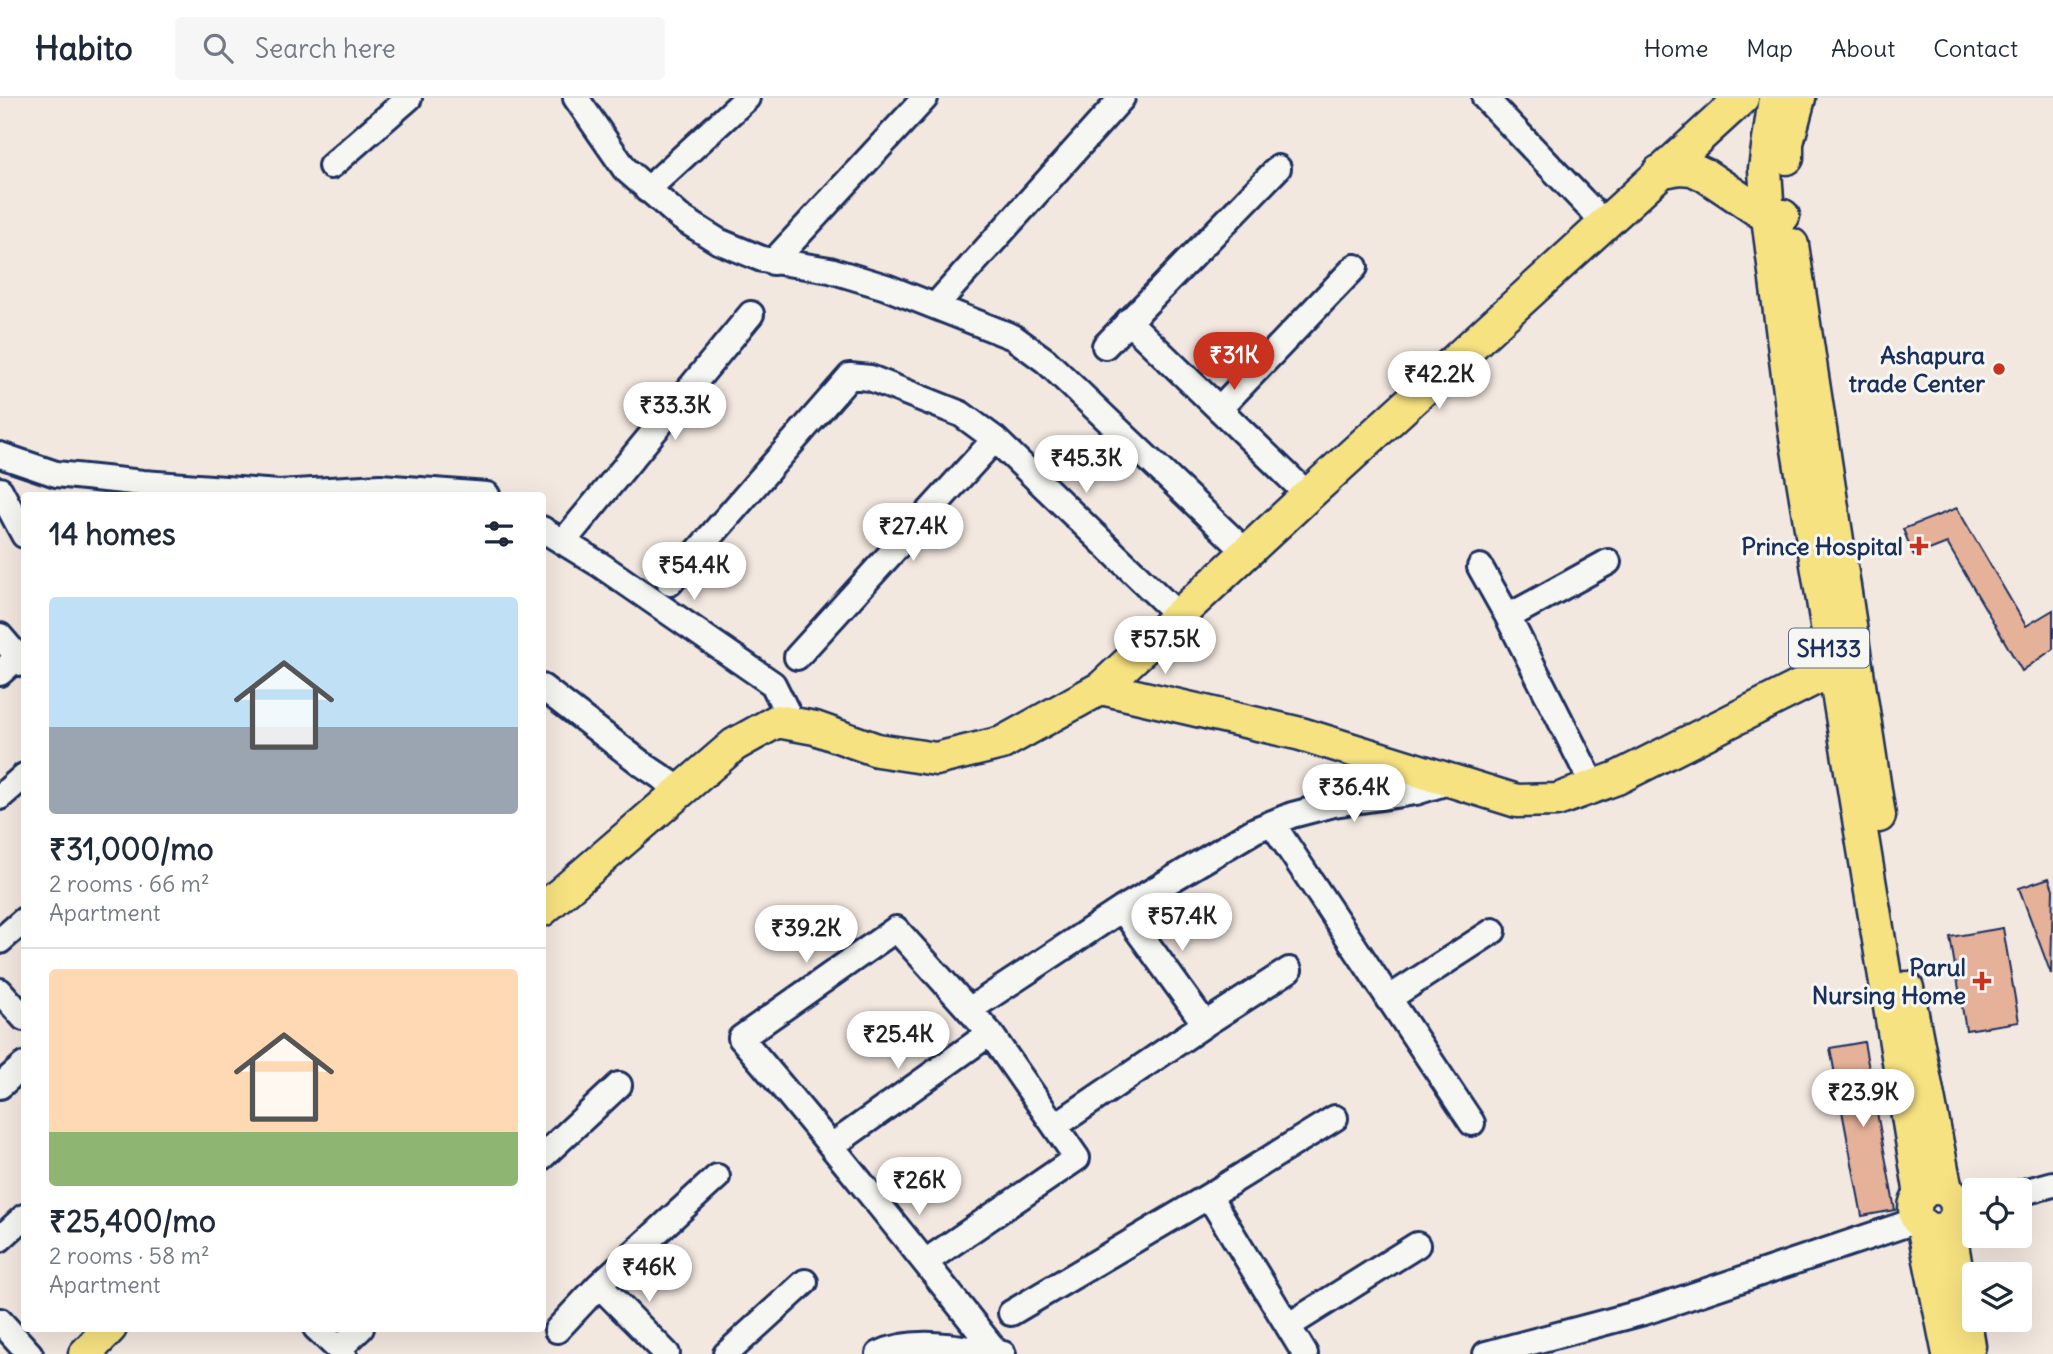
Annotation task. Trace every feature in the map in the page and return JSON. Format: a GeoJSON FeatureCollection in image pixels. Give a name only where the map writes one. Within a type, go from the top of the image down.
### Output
{"type":"FeatureCollection","features":[{"type":"Feature","properties":{"kind":"main road"},"geometry":{"type":"LineString","coordinates":[[546,907],[734,745],[777,721],[815,728],[877,750],[936,759],[1002,743],[1101,688],[1742,98]]}},
{"type":"Feature","properties":{"kind":"main road","name":"SH133"},"geometry":{"type":"LineString","coordinates":[[1775,98],[1765,169],[1778,217],[1795,431],[1844,668],[1941,1210],[1949,1354]]}},
{"type":"Feature","properties":{"kind":"main road"},"geometry":{"type":"LineString","coordinates":[[1659,172],[1679,168],[1692,169],[1778,217],[1787,143],[1799,98]]}},
{"type":"Feature","properties":{"kind":"main road"},"geometry":{"type":"LineString","coordinates":[[1101,688],[1301,734],[1517,801],[1557,800],[1617,778],[1844,668]]}},
{"type":"Feature","properties":{"kind":"main road"},"geometry":{"type":"LineString","coordinates":[[1941,1210],[1971,1354]]}},
{"type":"Feature","properties":{"kind":"main road"},"geometry":{"type":"LineString","coordinates":[[85,1354],[106,1332]]}},
{"type":"Feature","properties":{"kind":"street"},"geometry":{"type":"LineString","coordinates":[[331,166],[409,98]]}},
{"type":"Feature","properties":{"kind":"street"},"geometry":{"type":"LineString","coordinates":[[647,190],[747,98]]}},
{"type":"Feature","properties":{"kind":"street"},"geometry":{"type":"LineString","coordinates":[[773,262],[925,98]]}},
{"type":"Feature","properties":{"kind":"street"},"geometry":{"type":"LineString","coordinates":[[935,306],[1122,98]]}},
{"type":"Feature","properties":{"kind":"street"},"geometry":{"type":"LineString","coordinates":[[1485,98],[1604,223]]}},
{"type":"Feature","properties":{"kind":"street"},"geometry":{"type":"LineString","coordinates":[[585,102],[625,169],[680,217],[718,241],[735,250],[773,262],[842,272],[1013,337],[1046,360],[1246,552]]}},
{"type":"Feature","properties":{"kind":"street"},"geometry":{"type":"LineString","coordinates":[[1105,346],[1278,167]]}},
{"type":"Feature","properties":{"kind":"street"},"geometry":{"type":"LineString","coordinates":[[1219,409],[1355,267]]}},
{"type":"Feature","properties":{"kind":"street"},"geometry":{"type":"LineString","coordinates":[[751,314],[553,536],[599,564],[773,684],[793,724]]}},
{"type":"Feature","properties":{"kind":"street"},"geometry":{"type":"LineString","coordinates":[[1128,321],[1308,495]]}},
{"type":"Feature","properties":{"kind":"street"},"geometry":{"type":"LineString","coordinates":[[670,583],[850,376],[887,384],[961,414],[995,439],[1178,615]]}},
{"type":"Feature","properties":{"kind":"street"},"geometry":{"type":"LineString","coordinates":[[797,657],[995,439]]}},
{"type":"Feature","properties":{"kind":"street"},"geometry":{"type":"LineString","coordinates":[[0,455],[56,474],[265,492]]}},
{"type":"Feature","properties":{"kind":"street"},"geometry":{"type":"LineString","coordinates":[[296,492],[380,487],[447,492]]}},
{"type":"Feature","properties":{"kind":"street"},"geometry":{"type":"LineString","coordinates":[[0,490],[21,529]]}},
{"type":"Feature","properties":{"kind":"street"},"geometry":{"type":"LineString","coordinates":[[1508,617],[1608,562]]}},
{"type":"Feature","properties":{"kind":"street"},"geometry":{"type":"LineString","coordinates":[[1480,567],[1594,787]]}},
{"type":"Feature","properties":{"kind":"street"},"geometry":{"type":"LineString","coordinates":[[0,636],[14,664]]}},
{"type":"Feature","properties":{"kind":"street"},"geometry":{"type":"LineString","coordinates":[[546,690],[642,764],[681,790]]}},
{"type":"Feature","properties":{"kind":"street"},"geometry":{"type":"LineString","coordinates":[[0,797],[21,779]]}},
{"type":"Feature","properties":{"kind":"street"},"geometry":{"type":"LineString","coordinates":[[969,1010],[1122,909],[1234,841],[1272,823],[1334,804],[1416,792],[1451,781]]}},
{"type":"Feature","properties":{"kind":"street"},"geometry":{"type":"LineString","coordinates":[[1272,823],[1472,1123]]}},
{"type":"Feature","properties":{"kind":"street"},"geometry":{"type":"LineString","coordinates":[[1122,909],[1205,1024]]}},
{"type":"Feature","properties":{"kind":"street"},"geometry":{"type":"LineString","coordinates":[[0,941],[21,923]]}},
{"type":"Feature","properties":{"kind":"street"},"geometry":{"type":"LineString","coordinates":[[925,1262],[1077,1158],[990,1033],[896,929],[741,1038],[833,1145],[925,1262],[997,1353]]}},
{"type":"Feature","properties":{"kind":"street"},"geometry":{"type":"LineString","coordinates":[[1388,999],[1493,932]]}},
{"type":"Feature","properties":{"kind":"street"},"geometry":{"type":"LineString","coordinates":[[1055,1126],[1289,970]]}},
{"type":"Feature","properties":{"kind":"street"},"geometry":{"type":"LineString","coordinates":[[0,991],[21,1015]]}},
{"type":"Feature","properties":{"kind":"street"},"geometry":{"type":"LineString","coordinates":[[833,1145],[990,1033]]}},
{"type":"Feature","properties":{"kind":"street"},"geometry":{"type":"LineString","coordinates":[[0,1086],[21,1068]]}},
{"type":"Feature","properties":{"kind":"street"},"geometry":{"type":"LineString","coordinates":[[546,1153],[618,1085]]}},
{"type":"Feature","properties":{"kind":"street"},"geometry":{"type":"LineString","coordinates":[[1011,1313],[1335,1118]]}},
{"type":"Feature","properties":{"kind":"street"},"geometry":{"type":"LineString","coordinates":[[557,1329],[599,1285],[717,1177]]}},
{"type":"Feature","properties":{"kind":"street"},"geometry":{"type":"LineString","coordinates":[[2032,1190],[2053,1184]]}},
{"type":"Feature","properties":{"kind":"street"},"geometry":{"type":"LineString","coordinates":[[1209,1196],[1305,1354]]}},
{"type":"Feature","properties":{"kind":"street"},"geometry":{"type":"LineString","coordinates":[[1486,1354],[1644,1312],[1941,1210]]}},
{"type":"Feature","properties":{"kind":"street"},"geometry":{"type":"LineString","coordinates":[[0,1239],[21,1220]]}},
{"type":"Feature","properties":{"kind":"street"},"geometry":{"type":"LineString","coordinates":[[1288,1326],[1417,1245]]}},
{"type":"Feature","properties":{"kind":"street"},"geometry":{"type":"LineString","coordinates":[[726,1354],[805,1282]]}},
{"type":"Feature","properties":{"kind":"street"},"geometry":{"type":"LineString","coordinates":[[599,1285],[667,1354]]}},
{"type":"Feature","properties":{"kind":"street"},"geometry":{"type":"LineString","coordinates":[[0,1321],[30,1354]]}},
{"type":"Feature","properties":{"kind":"street"},"geometry":{"type":"LineString","coordinates":[[320,1332],[341,1352],[358,1332]]}},
{"type":"Feature","properties":{"kind":"street"},"geometry":{"type":"LineString","coordinates":[[879,1354],[926,1344],[1003,1354]]}},
{"type":"Feature","properties":{"kind":"building"},"geometry":{"type":"Polygon","coordinates":[[[1957,508],[2026,626],[2053,610],[2053,649],[2022,671],[1947,543],[1914,556],[1903,529],[1957,508]]]}},
{"type":"Feature","properties":{"kind":"building"},"geometry":{"type":"Polygon","coordinates":[[[2049,878],[2053,889],[2051,974],[2019,888],[2049,878]]]}},
{"type":"Feature","properties":{"kind":"building"},"geometry":{"type":"Polygon","coordinates":[[[2003,928],[2019,1022],[1966,1030],[1950,937],[2003,928]]]}},
{"type":"Feature","properties":{"kind":"building"},"geometry":{"type":"Polygon","coordinates":[[[1864,1042],[1895,1210],[1862,1216],[1830,1048],[1864,1042]]]}},
{"type":"Feature","properties":{"kind":"place","name":"Ashapura trade Center"},"geometry":{"type":"Point","coordinates":[1999,369]}},
{"type":"Feature","properties":{"kind":"place","name":"Prince Hospital"},"geometry":{"type":"Point","coordinates":[1919,546]}},
{"type":"Feature","properties":{"kind":"place","name":"Parul Nursing Home"},"geometry":{"type":"Point","coordinates":[1982,981]}}]}
